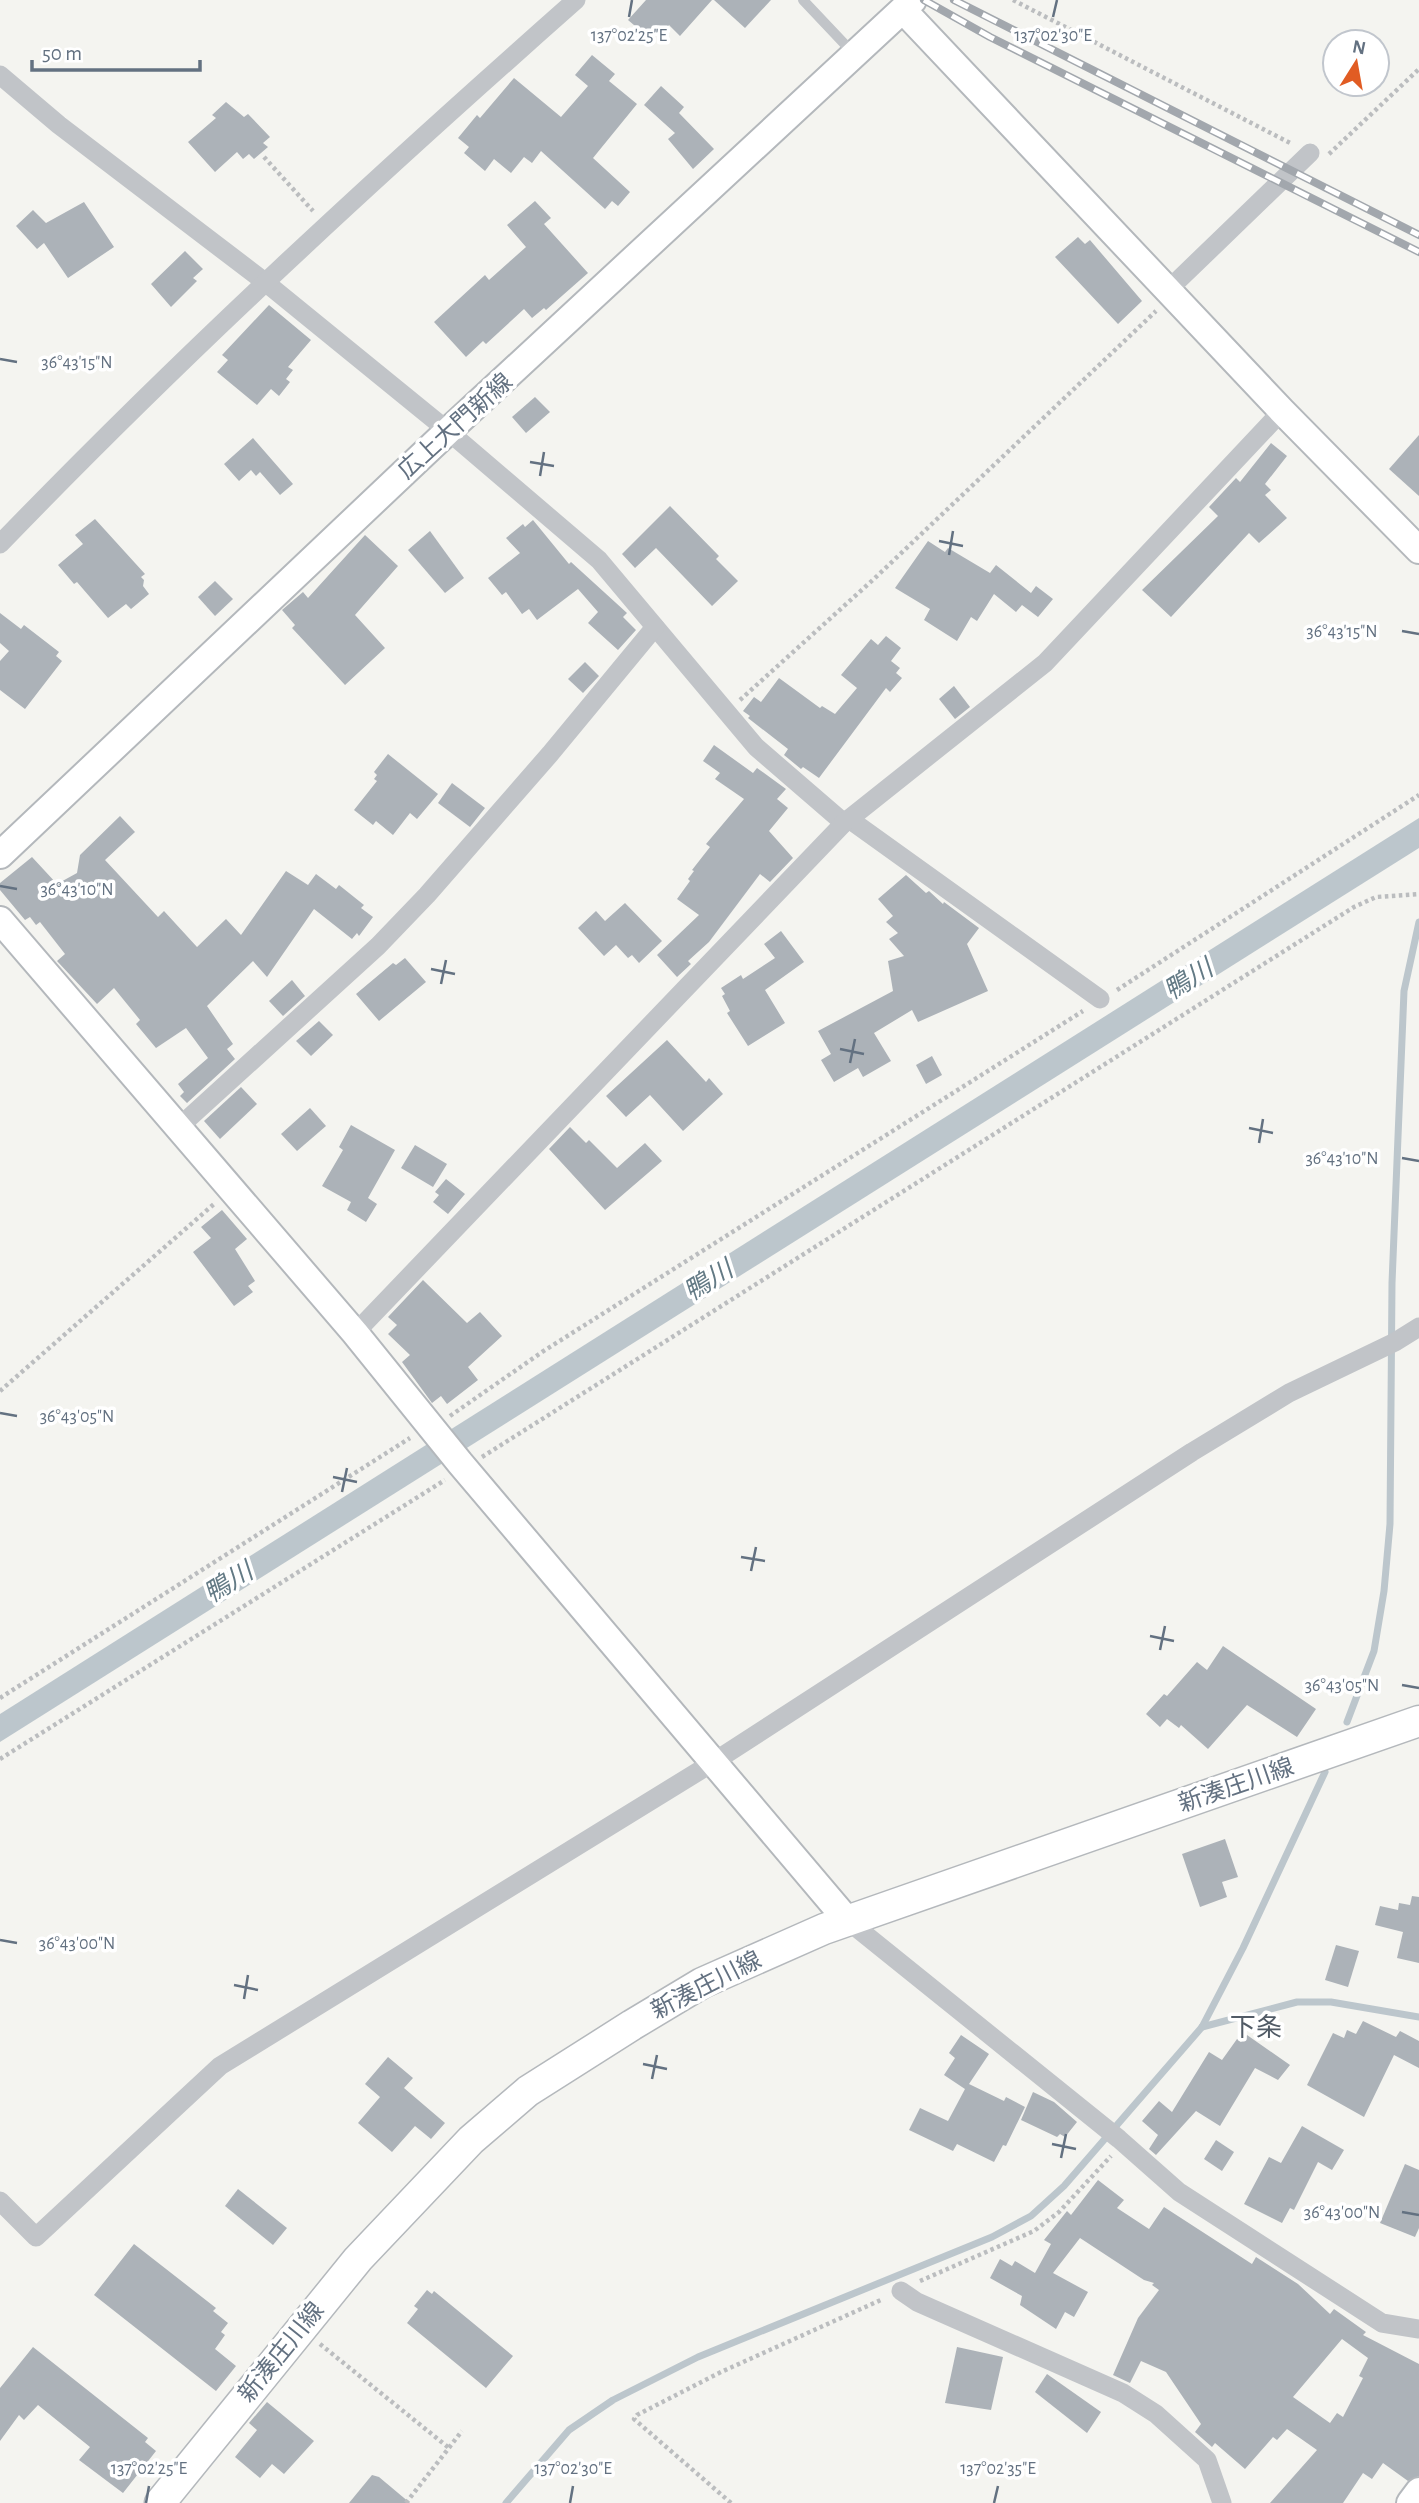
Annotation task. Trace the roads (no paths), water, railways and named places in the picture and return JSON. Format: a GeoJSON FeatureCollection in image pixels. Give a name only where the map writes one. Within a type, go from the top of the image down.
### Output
{"type":"FeatureCollection","features":[{"type":"Feature","properties":{"kind":"main road","name":"新湊庄川線"},"geometry":{"type":"LineString","coordinates":[[160,2503],[300,2329],[386,2229],[471,2140],[528,2091],[702,1983],[847,1920],[1419,1721]]}},
{"type":"Feature","properties":{"kind":"street"},"geometry":{"type":"LineString","coordinates":[[0,544],[265,282],[576,0]]}},
{"type":"Feature","properties":{"kind":"street"},"geometry":{"type":"LineString","coordinates":[[907,4],[1170,292],[1419,550]]}},
{"type":"Feature","properties":{"kind":"street","name":"広上大門新線"},"geometry":{"type":"LineString","coordinates":[[0,855],[106,751],[907,4]]}},
{"type":"Feature","properties":{"kind":"street"},"geometry":{"type":"LineString","coordinates":[[0,75],[59,125],[265,282],[448,431],[599,561],[756,747],[847,821],[1100,999]]}},
{"type":"Feature","properties":{"kind":"street"},"geometry":{"type":"LineString","coordinates":[[1170,292],[1310,153]]}},
{"type":"Feature","properties":{"kind":"street"},"geometry":{"type":"LineString","coordinates":[[355,1333],[847,821],[1045,663],[1282,411]]}},
{"type":"Feature","properties":{"kind":"street"},"geometry":{"type":"LineString","coordinates":[[179,1127],[378,946],[427,895],[550,754],[655,627]]}},
{"type":"Feature","properties":{"kind":"street"},"geometry":{"type":"LineString","coordinates":[[0,920],[355,1333],[462,1466],[847,1920],[1179,2192],[1382,2323],[1419,2329]]}},
{"type":"Feature","properties":{"kind":"street"},"geometry":{"type":"LineString","coordinates":[[0,2201],[36,2237],[220,2066],[712,1763],[1192,1452],[1289,1393],[1395,1342],[1419,1327]]}},
{"type":"Feature","properties":{"kind":"street"},"geometry":{"type":"LineString","coordinates":[[901,2291],[917,2302],[1123,2393],[1156,2414],[1207,2460],[1223,2503]]}},
{"type":"Feature","properties":{"kind":"lane"},"geometry":{"type":"LineString","coordinates":[[803,0],[855,55]]}},
{"type":"Feature","properties":{"kind":"water","name":"鴨川"},"geometry":{"type":"Polygon","coordinates":[[[1419,818],[1419,848],[0,1742],[0,1714],[1419,818]]]}},
{"type":"Feature","properties":{"kind":"waterway"},"geometry":{"type":"LineString","coordinates":[[1347,1722],[1374,1651],[1384,1591],[1390,1524],[1392,1283],[1404,991],[1419,922]]}},
{"type":"Feature","properties":{"kind":"waterway"},"geometry":{"type":"LineString","coordinates":[[506,2503],[569,2430],[613,2400],[698,2357],[992,2237],[1031,2216],[1064,2186],[1202,2027],[1243,1948],[1325,1772]]}},
{"type":"Feature","properties":{"kind":"waterway"},"geometry":{"type":"LineString","coordinates":[[1202,2027],[1297,2002],[1331,2002],[1419,2017]]}},
{"type":"Feature","properties":{"kind":"railway"},"geometry":{"type":"LineString","coordinates":[[924,0],[990,37],[1419,252]]}},
{"type":"Feature","properties":{"kind":"railway"},"geometry":{"type":"LineString","coordinates":[[954,0],[1419,235]]}},
{"type":"Feature","properties":{"kind":"district","name":"下条"},"geometry":{"type":"Point","coordinates":[1256,2027]}}]}
